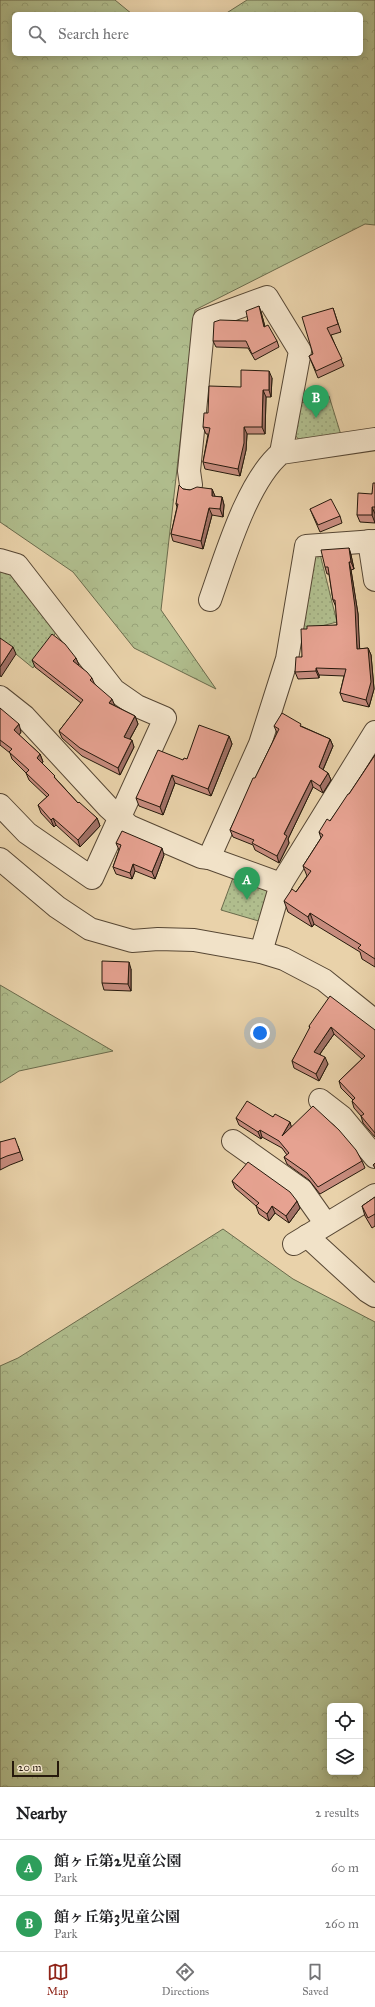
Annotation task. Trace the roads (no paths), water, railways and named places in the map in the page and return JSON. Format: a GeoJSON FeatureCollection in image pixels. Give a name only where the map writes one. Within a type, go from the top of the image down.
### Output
{"type":"FeatureCollection","features":[{"type":"Feature","properties":{"kind":"street"},"geometry":{"type":"LineString","coordinates":[[191,485],[189,472],[204,320],[267,297],[300,351],[281,453]]}},
{"type":"Feature","properties":{"kind":"street"},"geometry":{"type":"LineString","coordinates":[[210,600],[231,540],[260,476],[272,460],[281,453],[375,439]]}},
{"type":"Feature","properties":{"kind":"street"},"geometry":{"type":"LineString","coordinates":[[209,858],[260,744],[287,659],[306,546],[372,541],[375,580]]}},
{"type":"Feature","properties":{"kind":"street"},"geometry":{"type":"LineString","coordinates":[[0,560],[17,564],[114,690],[137,706],[165,718],[92,878],[27,833],[0,805]]}},
{"type":"Feature","properties":{"kind":"street"},"geometry":{"type":"LineString","coordinates":[[0,696],[24,716],[129,826],[201,857],[209,858],[281,884]]}},
{"type":"Feature","properties":{"kind":"street"},"geometry":{"type":"LineString","coordinates":[[261,952],[281,884],[375,732]]}},
{"type":"Feature","properties":{"kind":"street"},"geometry":{"type":"LineString","coordinates":[[0,859],[57,907],[90,929],[132,941],[158,939],[194,940],[261,952],[284,959],[324,980],[375,1021]]}},
{"type":"Feature","properties":{"kind":"street"},"geometry":{"type":"LineString","coordinates":[[320,1100],[342,1116],[375,1157]]}},
{"type":"Feature","properties":{"kind":"street"},"geometry":{"type":"LineString","coordinates":[[233,1141],[302,1190],[326,1224]]}},
{"type":"Feature","properties":{"kind":"street"},"geometry":{"type":"LineString","coordinates":[[375,1195],[301,1240],[375,1296]]}},
{"type":"Feature","properties":{"kind":"place","name":"館ヶ丘第3児童公園"},"geometry":{"type":"Point","coordinates":[316,418]}},
{"type":"Feature","properties":{"kind":"place","name":"館ヶ丘第2児童公園"},"geometry":{"type":"Point","coordinates":[247,900]}}]}
